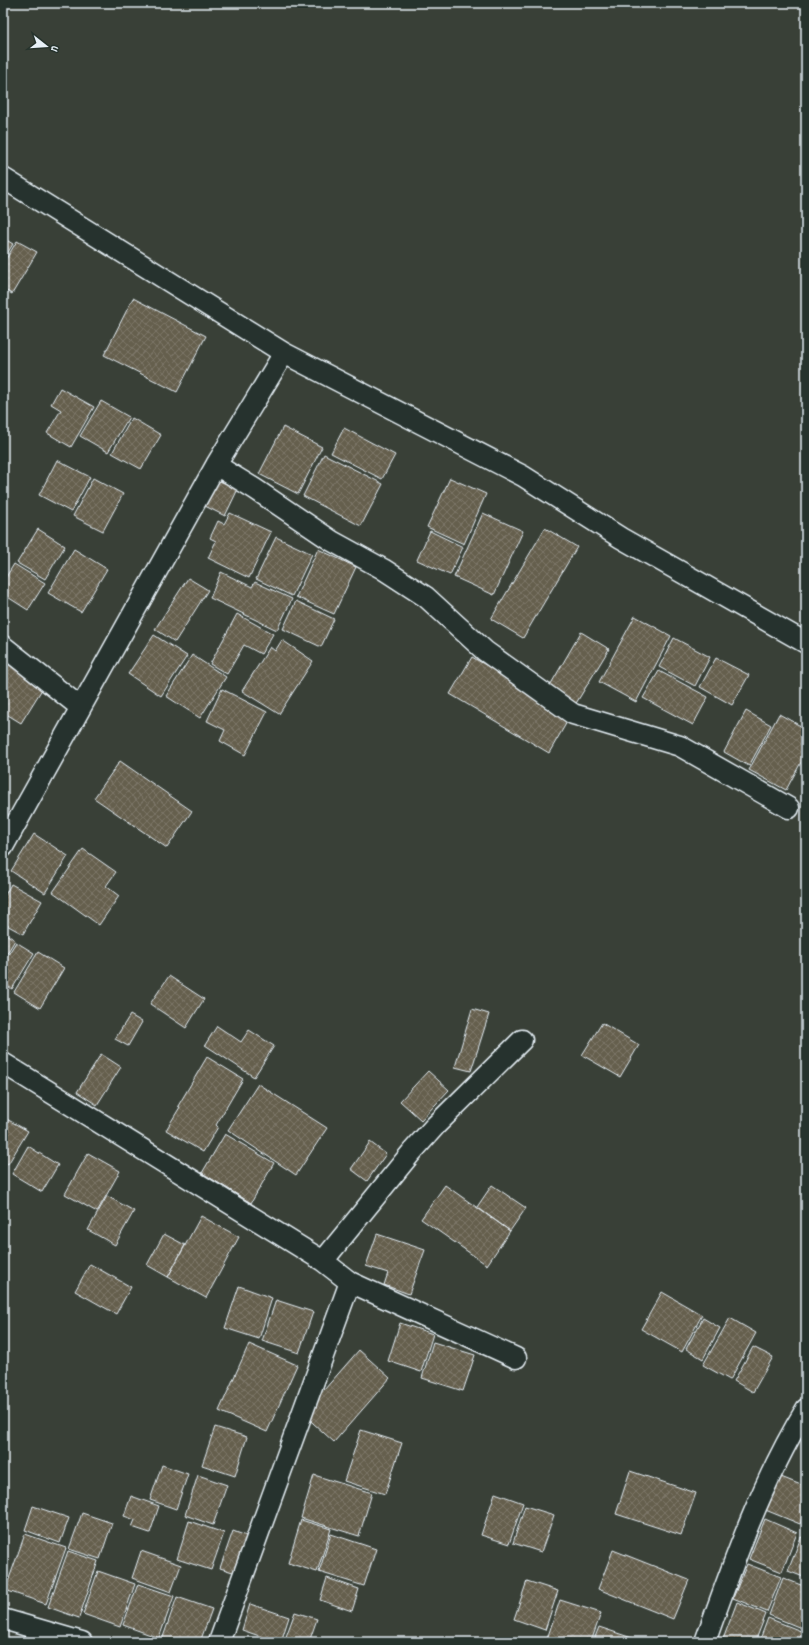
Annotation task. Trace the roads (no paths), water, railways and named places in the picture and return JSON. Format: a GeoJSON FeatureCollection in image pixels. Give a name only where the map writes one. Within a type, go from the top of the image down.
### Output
{"type":"FeatureCollection","features":[{"type":"Feature","properties":{"kind":"street"},"geometry":{"type":"LineString","coordinates":[[3,178],[284,353],[522,476],[621,538],[806,643]]}},
{"type":"Feature","properties":{"kind":"street"},"geometry":{"type":"LineString","coordinates":[[3,847],[216,465],[284,353]]}},
{"type":"Feature","properties":{"kind":"street"},"geometry":{"type":"LineString","coordinates":[[216,465],[255,489],[332,541],[383,569],[426,597],[486,651],[573,714],[680,746],[789,808]]}},
{"type":"Feature","properties":{"kind":"street"},"geometry":{"type":"LineString","coordinates":[[3,646],[80,707]]}},
{"type":"Feature","properties":{"kind":"street"},"geometry":{"type":"LineString","coordinates":[[323,1261],[411,1153],[435,1126],[522,1040]]}},
{"type":"Feature","properties":{"kind":"street"},"geometry":{"type":"LineString","coordinates":[[3,1063],[323,1261],[350,1282],[516,1358]]}},
{"type":"Feature","properties":{"kind":"street"},"geometry":{"type":"LineString","coordinates":[[219,1642],[350,1282]]}},
{"type":"Feature","properties":{"kind":"street"},"geometry":{"type":"LineString","coordinates":[[705,1642],[735,1557],[787,1441],[806,1409]]}},
{"type":"Feature","properties":{"kind":"street"},"geometry":{"type":"LineString","coordinates":[[3,1619],[82,1642]]}}]}
